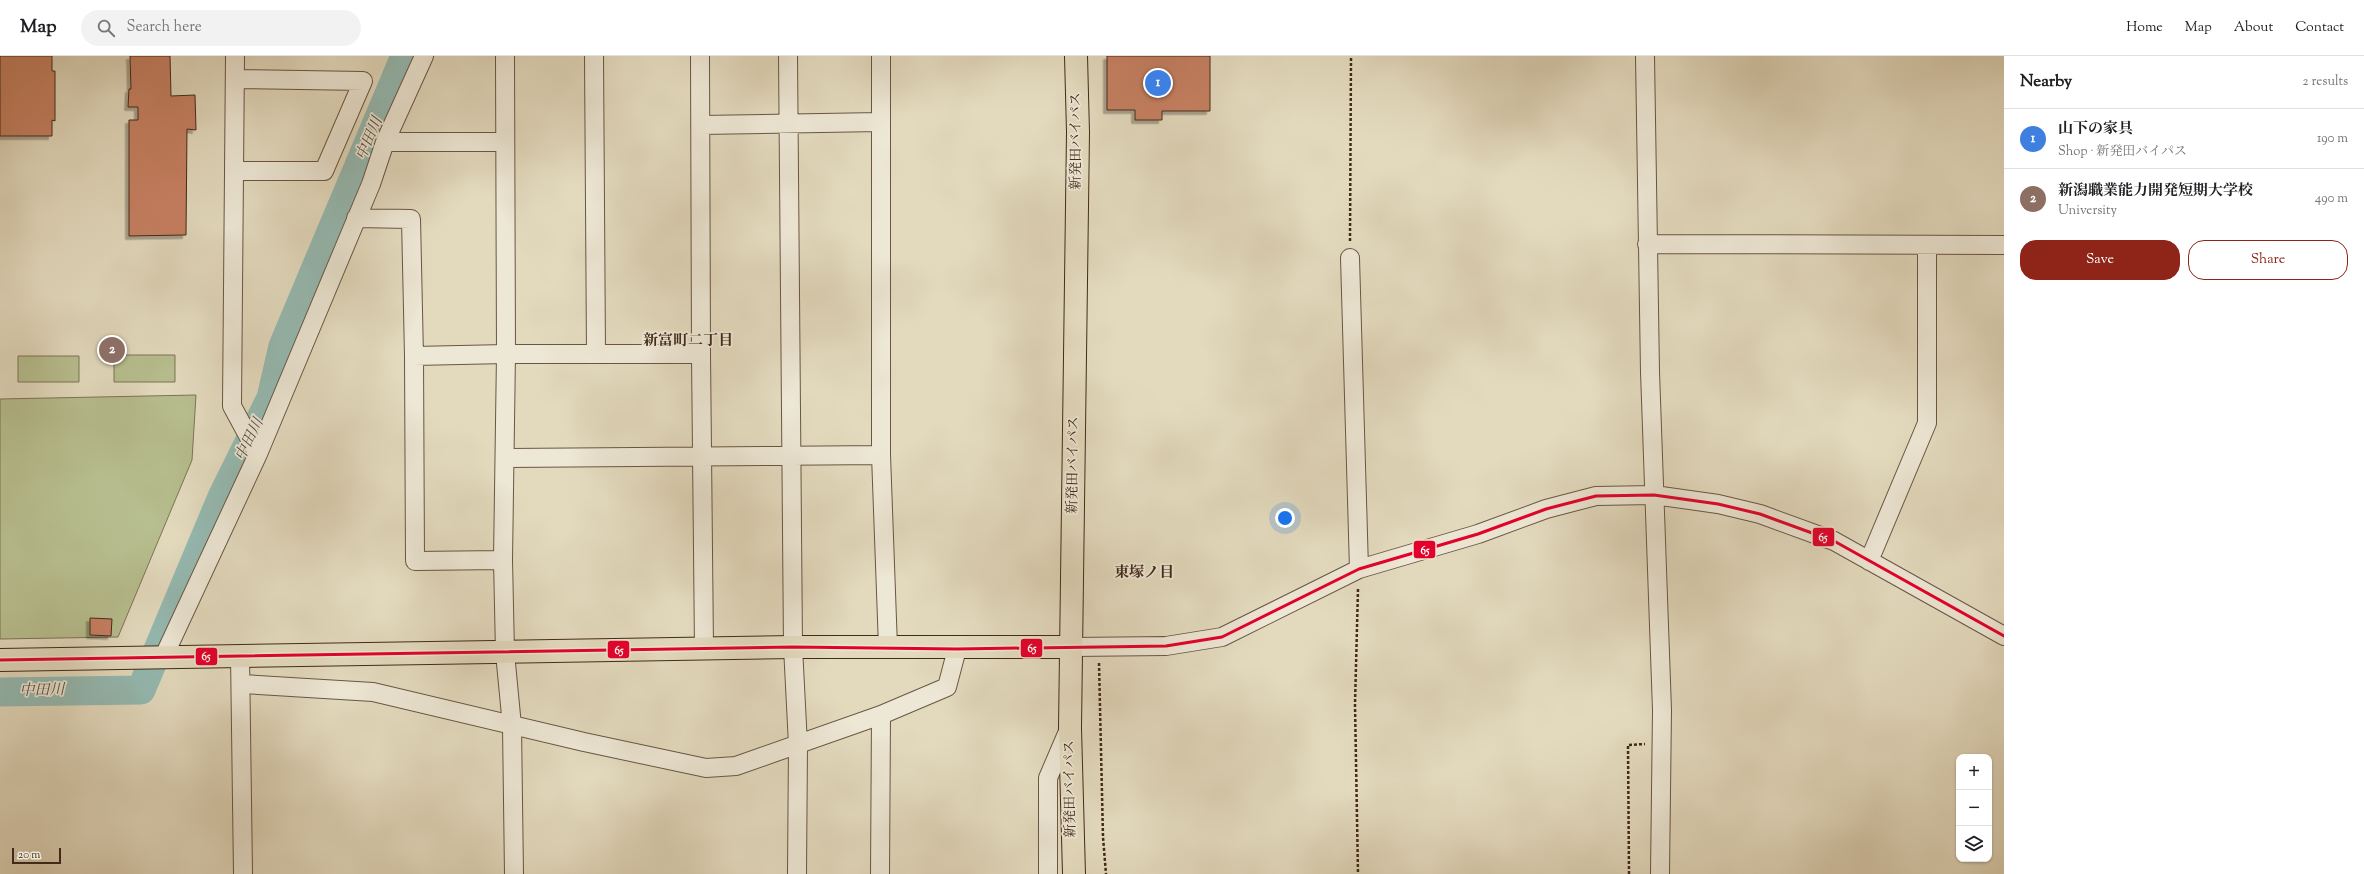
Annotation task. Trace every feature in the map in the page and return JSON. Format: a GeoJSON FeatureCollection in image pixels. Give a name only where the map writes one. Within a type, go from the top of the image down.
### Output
{"type":"FeatureCollection","features":[{"type":"Feature","properties":{"kind":"highway","name":"新発田バイパス"},"geometry":{"type":"LineString","coordinates":[[1074,874],[1070,728],[1078,132],[1076,56]]}},
{"type":"Feature","properties":{"kind":"highway"},"geometry":{"type":"LineString","coordinates":[[0,660],[138,658],[164,656],[505,653],[704,648],[1072,647]]}},
{"type":"Feature","properties":{"kind":"street"},"geometry":{"type":"LineString","coordinates":[[235,56],[232,406],[258,454]]}},
{"type":"Feature","properties":{"kind":"street"},"geometry":{"type":"LineString","coordinates":[[164,656],[258,454],[356,218],[385,142],[424,56]]}},
{"type":"Feature","properties":{"kind":"street"},"geometry":{"type":"LineString","coordinates":[[505,56],[504,142],[506,458],[503,560],[505,653],[512,726],[514,874]]}},
{"type":"Feature","properties":{"kind":"street"},"geometry":{"type":"LineString","coordinates":[[594,56],[596,353]]}},
{"type":"Feature","properties":{"kind":"street"},"geometry":{"type":"LineString","coordinates":[[700,56],[704,648]]}},
{"type":"Feature","properties":{"kind":"street"},"geometry":{"type":"LineString","coordinates":[[788,56],[793,647],[798,745],[797,874]]}},
{"type":"Feature","properties":{"kind":"street"},"geometry":{"type":"LineString","coordinates":[[880,56],[881,455],[888,647]]}},
{"type":"Feature","properties":{"kind":"street"},"geometry":{"type":"LineString","coordinates":[[1645,56],[1647,244],[1662,710],[1660,743],[1660,874]]}},
{"type":"Feature","properties":{"kind":"street"},"geometry":{"type":"LineString","coordinates":[[235,79],[363,81],[324,171],[235,171]]}},
{"type":"Feature","properties":{"kind":"street"},"geometry":{"type":"LineString","coordinates":[[701,125],[880,122]]}},
{"type":"Feature","properties":{"kind":"street"},"geometry":{"type":"LineString","coordinates":[[385,142],[504,142]]}},
{"type":"Feature","properties":{"kind":"street"},"geometry":{"type":"LineString","coordinates":[[356,218],[410,219],[414,356],[415,561],[503,560]]}},
{"type":"Feature","properties":{"kind":"street"},"geometry":{"type":"LineString","coordinates":[[1647,244],[2004,245]]}},
{"type":"Feature","properties":{"kind":"street"},"geometry":{"type":"LineString","coordinates":[[1869,561],[1927,423],[1927,245]]}},
{"type":"Feature","properties":{"kind":"street"},"geometry":{"type":"LineString","coordinates":[[1350,258],[1358,569]]}},
{"type":"Feature","properties":{"kind":"street"},"geometry":{"type":"LineString","coordinates":[[414,356],[596,353],[701,354]]}},
{"type":"Feature","properties":{"kind":"street"},"geometry":{"type":"LineString","coordinates":[[506,458],[702,458],[881,455]]}},
{"type":"Feature","properties":{"kind":"street"},"geometry":{"type":"LineString","coordinates":[[1072,647],[1166,646],[1222,638],[1358,569],[1478,534],[1546,509],[1596,496],[1654,495],[1718,504],[1760,514],[1834,541],[2004,636]]}},
{"type":"Feature","properties":{"kind":"street"},"geometry":{"type":"LineString","coordinates":[[242,684],[373,692],[512,726],[706,768],[736,766],[881,715],[947,687],[957,648]]}},
{"type":"Feature","properties":{"kind":"street"},"geometry":{"type":"LineString","coordinates":[[240,656],[242,684],[243,874]]}},
{"type":"Feature","properties":{"kind":"street"},"geometry":{"type":"LineString","coordinates":[[880,874],[881,715]]}},
{"type":"Feature","properties":{"kind":"street"},"geometry":{"type":"LineString","coordinates":[[1048,874],[1048,778],[1070,728]]}},
{"type":"Feature","properties":{"kind":"path"},"geometry":{"type":"LineString","coordinates":[[1350,258],[1351,56]]}},
{"type":"Feature","properties":{"kind":"path"},"geometry":{"type":"LineString","coordinates":[[1358,569],[1355,704],[1358,874]]}},
{"type":"Feature","properties":{"kind":"path"},"geometry":{"type":"LineString","coordinates":[[1099,647],[1103,837],[1106,874]]}},
{"type":"Feature","properties":{"kind":"path"},"geometry":{"type":"LineString","coordinates":[[1628,874],[1628,744],[1660,743]]}},
{"type":"Feature","properties":{"kind":"green space"},"geometry":{"type":"Polygon","coordinates":[[[114,355],[175,355],[175,382],[114,382],[114,355]]]}},
{"type":"Feature","properties":{"kind":"green space"},"geometry":{"type":"Polygon","coordinates":[[[18,356],[79,356],[79,382],[18,382],[18,356]]]}},
{"type":"Feature","properties":{"kind":"green space"},"geometry":{"type":"Polygon","coordinates":[[[196,395],[192,460],[118,637],[0,639],[0,399],[196,395]]]}},
{"type":"Feature","properties":{"kind":"building"},"geometry":{"type":"Polygon","coordinates":[[[0,56],[52,56],[52,71],[55,71],[55,121],[52,120],[52,136],[0,136],[0,56]]]}},
{"type":"Feature","properties":{"kind":"building"},"geometry":{"type":"Polygon","coordinates":[[[130,56],[170,56],[171,96],[195,95],[196,130],[187,129],[186,235],[129,236],[129,120],[138,120],[138,107],[128,107],[129,89],[131,89],[130,56]]]}},
{"type":"Feature","properties":{"kind":"building"},"geometry":{"type":"Polygon","coordinates":[[[1107,56],[1210,56],[1210,111],[1162,111],[1162,120],[1135,120],[1135,110],[1107,110],[1107,56]]]}},
{"type":"Feature","properties":{"kind":"building"},"geometry":{"type":"Polygon","coordinates":[[[90,618],[112,619],[111,636],[90,635],[90,618]]]}},
{"type":"Feature","properties":{"kind":"waterway","name":"中田川"},"geometry":{"type":"LineString","coordinates":[[0,692],[141,690],[222,497],[271,398],[283,346],[405,56]]}},
{"type":"Feature","properties":{"kind":"transit line","name":"65"},"geometry":{"type":"LineString","coordinates":[[0,660],[793,647],[957,649],[1166,646],[1222,637],[1359,569],[1478,534],[1546,509],[1596,496],[1654,495],[1718,504],[1760,514],[1834,541],[2004,636]]}},
{"type":"Feature","properties":{"kind":"place","name":"山下の家具"},"geometry":{"type":"Point","coordinates":[1158,83]}},
{"type":"Feature","properties":{"kind":"place","name":"新潟職業能力開発短期大学校"},"geometry":{"type":"Point","coordinates":[112,350]}},
{"type":"Feature","properties":{"kind":"district","name":"新富町二丁目"},"geometry":{"type":"Point","coordinates":[688,341]}},
{"type":"Feature","properties":{"kind":"district","name":"東塚ノ目"},"geometry":{"type":"Point","coordinates":[1144,573]}}]}
